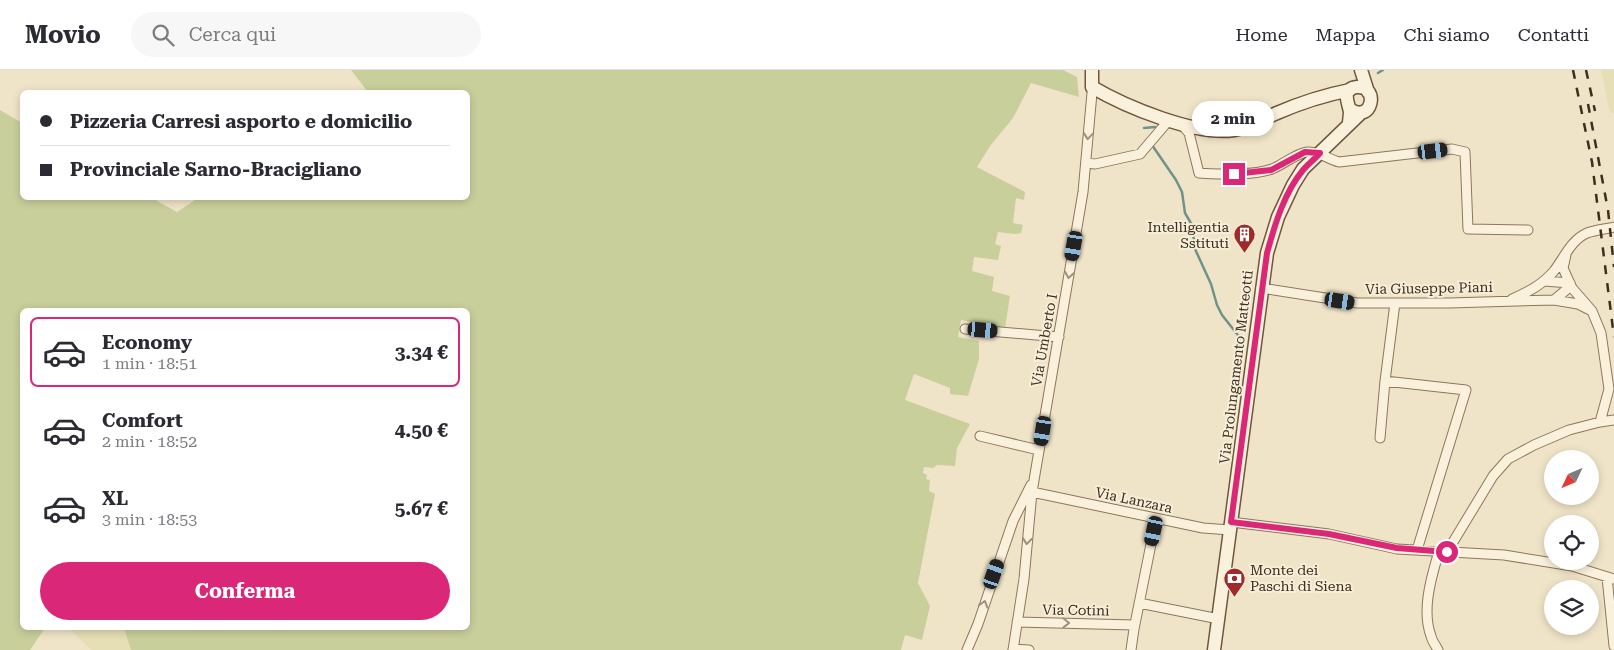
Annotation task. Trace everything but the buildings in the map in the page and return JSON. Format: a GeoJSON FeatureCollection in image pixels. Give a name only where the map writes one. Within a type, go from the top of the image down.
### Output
{"type":"FeatureCollection","features":[{"type":"Feature","properties":{"kind":"street"},"geometry":{"type":"LineString","coordinates":[[1094,70],[1092,87],[1110,98],[1182,125],[1217,131],[1236,130],[1283,110],[1334,93],[1362,88],[1368,92]]}},
{"type":"Feature","properties":{"kind":"street"},"geometry":{"type":"LineString","coordinates":[[1353,109],[1346,98],[1361,70]]}},
{"type":"Feature","properties":{"kind":"street"},"geometry":{"type":"LineString","coordinates":[[1334,93],[1353,109],[1366,111],[1371,104],[1371,96],[1361,70]]}},
{"type":"Feature","properties":{"kind":"street","name":"Via Umberto I"},"geometry":{"type":"LineString","coordinates":[[1013,650],[1024,579],[1032,492],[1083,192],[1092,87]]}},
{"type":"Feature","properties":{"kind":"street","name":"Via Prolungamento Matteotti"},"geometry":{"type":"LineString","coordinates":[[1214,650],[1267,253],[1278,217],[1293,185],[1303,169],[1349,123],[1353,109]]}},
{"type":"Feature","properties":{"kind":"street"},"geometry":{"type":"LineString","coordinates":[[1086,163],[1095,164],[1140,154],[1168,120]]}},
{"type":"Feature","properties":{"kind":"street"},"geometry":{"type":"LineString","coordinates":[[1182,125],[1189,133],[1200,172],[1234,174],[1271,170],[1305,152],[1320,153],[1329,159],[1339,162],[1452,149],[1465,152],[1468,229],[1528,230]]}},
{"type":"Feature","properties":{"kind":"street"},"geometry":{"type":"LineString","coordinates":[[1600,422],[1609,389],[1601,333],[1592,311],[1572,288],[1563,268],[1570,246],[1587,233],[1614,227]]}},
{"type":"Feature","properties":{"kind":"street"},"geometry":{"type":"LineString","coordinates":[[1509,300],[1531,290],[1544,281],[1566,255]]}},
{"type":"Feature","properties":{"kind":"street"},"geometry":{"type":"LineString","coordinates":[[1544,281],[1570,283]]}},
{"type":"Feature","properties":{"kind":"street"},"geometry":{"type":"LineString","coordinates":[[1554,300],[1566,290],[1570,283]]}},
{"type":"Feature","properties":{"kind":"street","name":"Via Giuseppe Piani"},"geometry":{"type":"LineString","coordinates":[[1261,288],[1357,303],[1554,300],[1578,304],[1592,311]]}},
{"type":"Feature","properties":{"kind":"street"},"geometry":{"type":"LineString","coordinates":[[1380,438],[1395,303]]}},
{"type":"Feature","properties":{"kind":"street"},"geometry":{"type":"LineString","coordinates":[[964,329],[1059,337]]}},
{"type":"Feature","properties":{"kind":"street"},"geometry":{"type":"LineString","coordinates":[[1385,381],[1466,390],[1417,550]]}},
{"type":"Feature","properties":{"kind":"street"},"geometry":{"type":"LineString","coordinates":[[1436,649],[1431,637],[1427,617],[1436,558],[1447,552],[1493,476],[1508,459],[1534,445],[1568,430],[1614,420]]}},
{"type":"Feature","properties":{"kind":"street"},"geometry":{"type":"LineString","coordinates":[[980,436],[1040,450]]}},
{"type":"Feature","properties":{"kind":"street"},"geometry":{"type":"LineString","coordinates":[[967,650],[978,624],[1013,521],[1034,479]]}},
{"type":"Feature","properties":{"kind":"street","name":"Via Lanzara"},"geometry":{"type":"LineString","coordinates":[[1032,492],[1203,528],[1230,526],[1329,534],[1397,548],[1504,555],[1572,566],[1610,578]]}},
{"type":"Feature","properties":{"kind":"street"},"geometry":{"type":"LineString","coordinates":[[1131,650],[1134,625],[1156,518]]}},
{"type":"Feature","properties":{"kind":"street"},"geometry":{"type":"LineString","coordinates":[[1610,578],[1614,646]]}},
{"type":"Feature","properties":{"kind":"street"},"geometry":{"type":"LineString","coordinates":[[1139,603],[1219,619]]}},
{"type":"Feature","properties":{"kind":"street","name":"Via Cotini"},"geometry":{"type":"LineString","coordinates":[[1017,622],[1134,625]]}},
{"type":"Feature","properties":{"kind":"street"},"geometry":{"type":"LineString","coordinates":[[1013,650],[1028,650]]}},
{"type":"Feature","properties":{"kind":"shaded area"},"geometry":{"type":"Polygon","coordinates":[[[1601,70],[1614,70],[1614,113],[1610,113],[1601,70]]]}},
{"type":"Feature","properties":{"kind":"shaded area"},"geometry":{"type":"Polygon","coordinates":[[[71,630],[136,630],[143,650],[91,650],[71,630]]]}},
{"type":"Feature","properties":{"kind":"green space"},"geometry":{"type":"Polygon","coordinates":[[[351,70],[1063,70],[1077,77],[1079,97],[1031,83],[1013,118],[990,146],[977,167],[1025,192],[1024,200],[1016,198],[1013,223],[1023,225],[1021,233],[998,232],[995,244],[1001,246],[998,260],[974,257],[972,271],[994,277],[992,291],[1010,296],[1005,328],[961,320],[958,337],[979,341],[979,359],[968,396],[950,394],[950,388],[914,374],[905,400],[970,424],[957,448],[955,466],[937,465],[933,468],[924,467],[923,473],[927,475],[926,479],[930,480],[929,491],[935,494],[918,583],[930,606],[922,640],[905,635],[901,650],[131,650],[125,630],[470,630],[470,308],[20,308],[20,630],[44,630],[30,650],[0,650],[0,110],[20,122],[20,200],[156,200],[177,212],[195,200],[470,200],[470,90],[366,90],[351,70]]]}},
{"type":"Feature","properties":{"kind":"waterway"},"geometry":{"type":"LineString","coordinates":[[1378,73],[1383,70]]}},
{"type":"Feature","properties":{"kind":"waterway"},"geometry":{"type":"LineString","coordinates":[[1144,128],[1155,127]]}},
{"type":"Feature","properties":{"kind":"waterway"},"geometry":{"type":"LineString","coordinates":[[1152,145],[1182,192],[1185,213],[1192,225],[1195,249],[1211,284],[1217,305],[1222,315],[1241,339]]}},
{"type":"Feature","properties":{"kind":"railway"},"geometry":{"type":"LineString","coordinates":[[1573,70],[1592,162],[1614,337]]}},
{"type":"Feature","properties":{"kind":"railway"},"geometry":{"type":"LineString","coordinates":[[1586,70],[1595,111]]}},
{"type":"Feature","properties":{"kind":"railway"},"geometry":{"type":"LineString","coordinates":[[1588,104],[1608,210],[1614,267]]}},
{"type":"Feature","properties":{"kind":"place","name":"Intelligentia Sstituti"},"geometry":{"type":"Point","coordinates":[1245,254]}},
{"type":"Feature","properties":{"kind":"place","name":"Monte dei Paschi di Siena"},"geometry":{"type":"Point","coordinates":[1234,597]}},
{"type":"Feature","properties":{"kind":"route"},"geometry":{"type":"LineString","coordinates":[[1234,174],[1271,170],[1305,152],[1320,153],[1303,169],[1293,185],[1278,217],[1267,253],[1231,522],[1329,534],[1397,548],[1447,552]]}}]}
